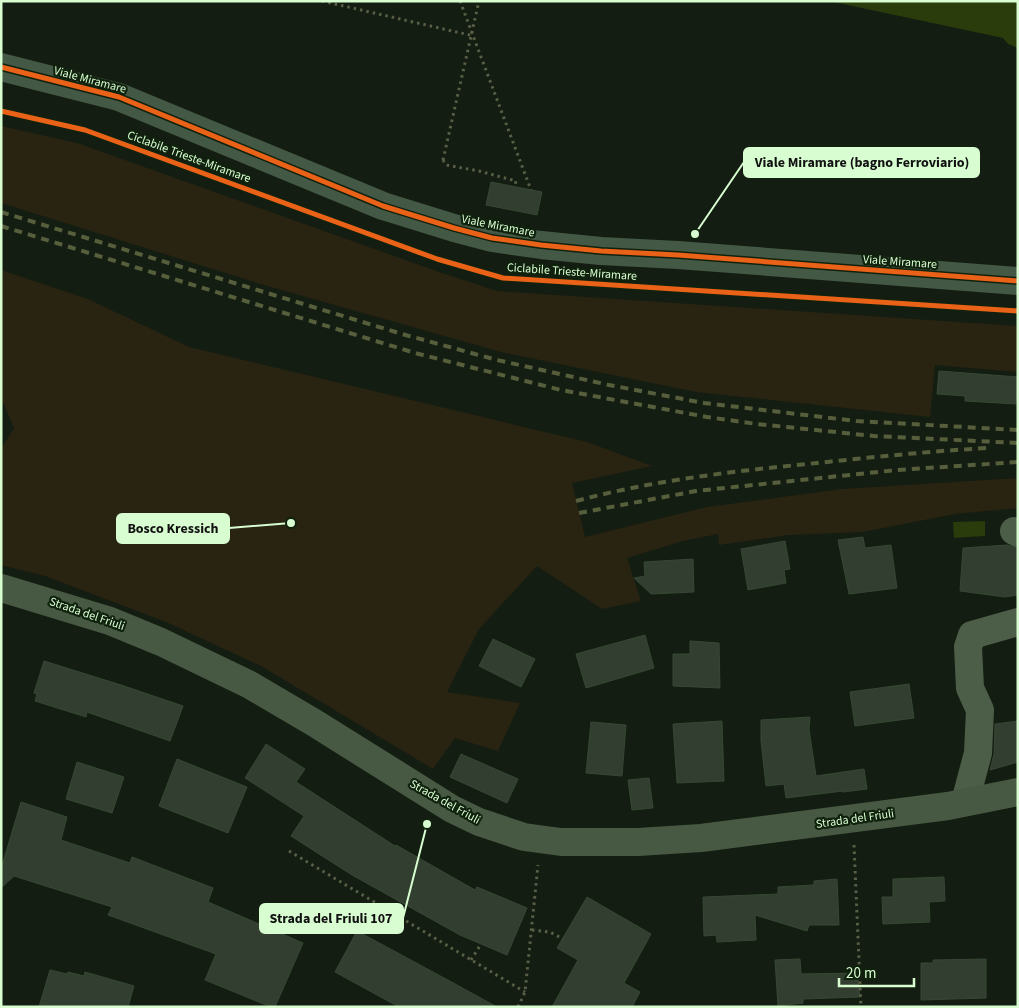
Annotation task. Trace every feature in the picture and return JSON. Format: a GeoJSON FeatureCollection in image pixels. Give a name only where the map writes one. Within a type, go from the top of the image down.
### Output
{"type":"FeatureCollection","features":[{"type":"Feature","properties":{"kind":"main road","name":"Viale Miramare"},"geometry":{"type":"LineString","coordinates":[[1,67],[119,97],[383,206],[492,238],[600,251],[678,255],[1018,281]]}},
{"type":"Feature","properties":{"kind":"main road","name":"Strada del Friuli"},"geometry":{"type":"LineString","coordinates":[[1,588],[110,621],[161,642],[250,686],[313,722],[452,809],[479,822],[524,836],[561,842],[638,842],[701,838],[965,802],[1018,792]]}},
{"type":"Feature","properties":{"kind":"street"},"geometry":{"type":"LineString","coordinates":[[965,802],[978,753],[980,710],[970,688],[968,647],[972,635],[1018,622]]}},
{"type":"Feature","properties":{"kind":"path"},"geometry":{"type":"LineString","coordinates":[[322,1],[474,36]]}},
{"type":"Feature","properties":{"kind":"path"},"geometry":{"type":"LineString","coordinates":[[460,1],[532,190]]}},
{"type":"Feature","properties":{"kind":"path"},"geometry":{"type":"LineString","coordinates":[[479,1],[444,160],[446,165],[479,171],[516,181],[514,186]]}},
{"type":"Feature","properties":{"kind":"path"},"geometry":{"type":"LineString","coordinates":[[853,818],[860,1007]]}},
{"type":"Feature","properties":{"kind":"path"},"geometry":{"type":"LineString","coordinates":[[289,851],[525,992]]}},
{"type":"Feature","properties":{"kind":"path"},"geometry":{"type":"LineString","coordinates":[[518,1007],[525,992],[538,865]]}},
{"type":"Feature","properties":{"kind":"path"},"geometry":{"type":"LineString","coordinates":[[532,930],[550,932],[563,939]]}},
{"type":"Feature","properties":{"kind":"path"},"geometry":{"type":"LineString","coordinates":[[471,960],[481,944]]}},
{"type":"Feature","properties":{"kind":"shaded area"},"geometry":{"type":"Polygon","coordinates":[[[829,1],[1018,1],[1018,48],[1008,44],[1003,38],[829,1]]]}},
{"type":"Feature","properties":{"kind":"shaded area"},"geometry":{"type":"Polygon","coordinates":[[[1,126],[77,143],[497,291],[1018,326],[1018,372],[935,365],[930,417],[696,392],[501,352],[264,285],[1,203],[1,126]]]}},
{"type":"Feature","properties":{"kind":"shaded area"},"geometry":{"type":"Polygon","coordinates":[[[1,270],[88,299],[189,347],[587,442],[652,466],[572,483],[585,537],[707,507],[842,489],[1018,478],[1018,508],[955,514],[863,532],[788,535],[719,545],[718,534],[683,541],[627,558],[641,601],[602,609],[537,566],[479,629],[447,692],[520,703],[498,751],[455,738],[433,769],[261,666],[166,622],[45,576],[1,565],[1,449],[14,428],[1,397],[1,270]]]}},
{"type":"Feature","properties":{"kind":"shaded area"},"geometry":{"type":"Polygon","coordinates":[[[985,521],[985,536],[954,538],[953,522],[985,521]]]}},
{"type":"Feature","properties":{"kind":"building"},"geometry":{"type":"Polygon","coordinates":[[[491,182],[542,192],[537,215],[486,205],[491,182]]]}},
{"type":"Feature","properties":{"kind":"building"},"geometry":{"type":"Polygon","coordinates":[[[939,371],[1018,377],[1018,400],[1016,400],[1016,404],[965,401],[965,396],[937,394],[939,371]]]}},
{"type":"Feature","properties":{"kind":"building"},"geometry":{"type":"Polygon","coordinates":[[[863,537],[865,548],[891,545],[897,588],[849,594],[838,540],[863,537]]]}},
{"type":"Feature","properties":{"kind":"building"},"geometry":{"type":"Polygon","coordinates":[[[785,541],[790,569],[784,570],[786,583],[748,590],[741,549],[785,541]]]}},
{"type":"Feature","properties":{"kind":"building"},"geometry":{"type":"Polygon","coordinates":[[[1007,545],[1018,548],[1018,595],[1005,597],[960,591],[963,548],[1007,545]]]}},
{"type":"Feature","properties":{"kind":"building"},"geometry":{"type":"Polygon","coordinates":[[[693,559],[694,592],[651,594],[634,578],[645,576],[644,562],[693,559]]]}},
{"type":"Feature","properties":{"kind":"building"},"geometry":{"type":"Polygon","coordinates":[[[645,635],[654,668],[586,688],[576,654],[645,635]]]}},
{"type":"Feature","properties":{"kind":"building"},"geometry":{"type":"Polygon","coordinates":[[[493,639],[535,659],[521,687],[479,666],[493,639]]]}},
{"type":"Feature","properties":{"kind":"building"},"geometry":{"type":"Polygon","coordinates":[[[690,641],[719,643],[720,688],[673,686],[673,654],[690,654],[690,641]]]}},
{"type":"Feature","properties":{"kind":"building"},"geometry":{"type":"Polygon","coordinates":[[[44,661],[183,706],[170,741],[87,712],[86,717],[35,701],[37,694],[34,693],[44,661]]]}},
{"type":"Feature","properties":{"kind":"building"},"geometry":{"type":"Polygon","coordinates":[[[909,684],[914,718],[855,726],[850,692],[909,684]]]}},
{"type":"Feature","properties":{"kind":"building"},"geometry":{"type":"Polygon","coordinates":[[[810,717],[809,729],[816,776],[864,769],[867,789],[786,798],[784,784],[766,786],[761,741],[761,720],[810,717]]]}},
{"type":"Feature","properties":{"kind":"building"},"geometry":{"type":"Polygon","coordinates":[[[722,721],[724,781],[677,783],[673,724],[722,721]]]}},
{"type":"Feature","properties":{"kind":"building"},"geometry":{"type":"Polygon","coordinates":[[[1018,721],[1018,762],[990,770],[994,754],[995,724],[1018,721]]]}},
{"type":"Feature","properties":{"kind":"building"},"geometry":{"type":"Polygon","coordinates":[[[591,722],[626,725],[622,776],[586,773],[591,722]]]}},
{"type":"Feature","properties":{"kind":"building"},"geometry":{"type":"Polygon","coordinates":[[[266,744],[305,769],[296,782],[395,846],[475,890],[477,887],[527,908],[507,955],[460,935],[352,875],[291,836],[304,816],[245,778],[266,744]]]}},
{"type":"Feature","properties":{"kind":"building"},"geometry":{"type":"Polygon","coordinates":[[[461,754],[518,779],[507,803],[450,777],[461,754]]]}},
{"type":"Feature","properties":{"kind":"building"},"geometry":{"type":"Polygon","coordinates":[[[177,759],[247,787],[228,833],[159,806],[177,759]]]}},
{"type":"Feature","properties":{"kind":"building"},"geometry":{"type":"Polygon","coordinates":[[[77,762],[124,777],[112,813],[66,799],[77,762]]]}},
{"type":"Feature","properties":{"kind":"building"},"geometry":{"type":"Polygon","coordinates":[[[649,778],[653,808],[632,810],[628,780],[649,778]]]}},
{"type":"Feature","properties":{"kind":"building"},"geometry":{"type":"Polygon","coordinates":[[[21,802],[67,817],[61,840],[130,863],[132,857],[213,888],[208,902],[303,943],[275,1007],[205,980],[216,954],[108,915],[112,907],[14,876],[1,888],[1,869],[21,802]]]}},
{"type":"Feature","properties":{"kind":"building"},"geometry":{"type":"Polygon","coordinates":[[[944,877],[945,901],[929,902],[930,922],[883,924],[882,897],[893,897],[893,879],[944,877]]]}},
{"type":"Feature","properties":{"kind":"building"},"geometry":{"type":"Polygon","coordinates":[[[837,879],[839,925],[809,925],[807,931],[755,915],[756,940],[717,942],[716,935],[704,936],[703,897],[778,894],[778,887],[814,885],[814,881],[837,879]]]}},
{"type":"Feature","properties":{"kind":"building"},"geometry":{"type":"Polygon","coordinates":[[[587,897],[651,934],[624,983],[640,992],[632,1007],[552,1007],[578,960],[557,948],[587,897]]]}},
{"type":"Feature","properties":{"kind":"building"},"geometry":{"type":"Polygon","coordinates":[[[357,931],[497,1007],[399,1007],[335,972],[357,931]]]}},
{"type":"Feature","properties":{"kind":"building"},"geometry":{"type":"Polygon","coordinates":[[[800,959],[801,974],[857,973],[860,997],[803,999],[803,1003],[778,1006],[775,960],[800,959]]]}},
{"type":"Feature","properties":{"kind":"building"},"geometry":{"type":"Polygon","coordinates":[[[986,959],[986,998],[921,1000],[921,963],[933,963],[933,960],[986,959]]]}},
{"type":"Feature","properties":{"kind":"building"},"geometry":{"type":"Polygon","coordinates":[[[50,970],[84,976],[85,972],[134,986],[128,1007],[39,1007],[50,970]]]}},
{"type":"Feature","properties":{"kind":"railway"},"geometry":{"type":"LineString","coordinates":[[1,212],[402,334],[497,360],[609,385],[704,403],[856,421],[1018,430]]}},
{"type":"Feature","properties":{"kind":"railway"},"geometry":{"type":"LineString","coordinates":[[1,226],[415,353],[561,390],[707,417],[757,424],[874,436],[1018,443]]}},
{"type":"Feature","properties":{"kind":"railway"},"geometry":{"type":"LineString","coordinates":[[576,501],[635,487],[726,473],[881,456],[988,448]]}},
{"type":"Feature","properties":{"kind":"railway"},"geometry":{"type":"LineString","coordinates":[[579,513],[696,491],[897,470],[1018,462]]}},
{"type":"Feature","properties":{"kind":"cycle path"},"geometry":{"type":"LineString","coordinates":[[1,67],[119,97],[383,206],[492,238],[601,251],[678,255],[1018,281]]}},
{"type":"Feature","properties":{"kind":"cycle path","name":"Ciclabile Trieste-Miramare"},"geometry":{"type":"LineString","coordinates":[[1,111],[85,130],[437,259],[503,278],[1018,311]]}},
{"type":"Feature","properties":{"kind":"place","name":"Viale Miramare (bagno Ferroviario)"},"geometry":{"type":"Point","coordinates":[695,234]}},
{"type":"Feature","properties":{"kind":"place","name":"Bosco Kressich"},"geometry":{"type":"Point","coordinates":[291,523]}},
{"type":"Feature","properties":{"kind":"place","name":"Strada del Friuli 107"},"geometry":{"type":"Point","coordinates":[427,824]}}]}
